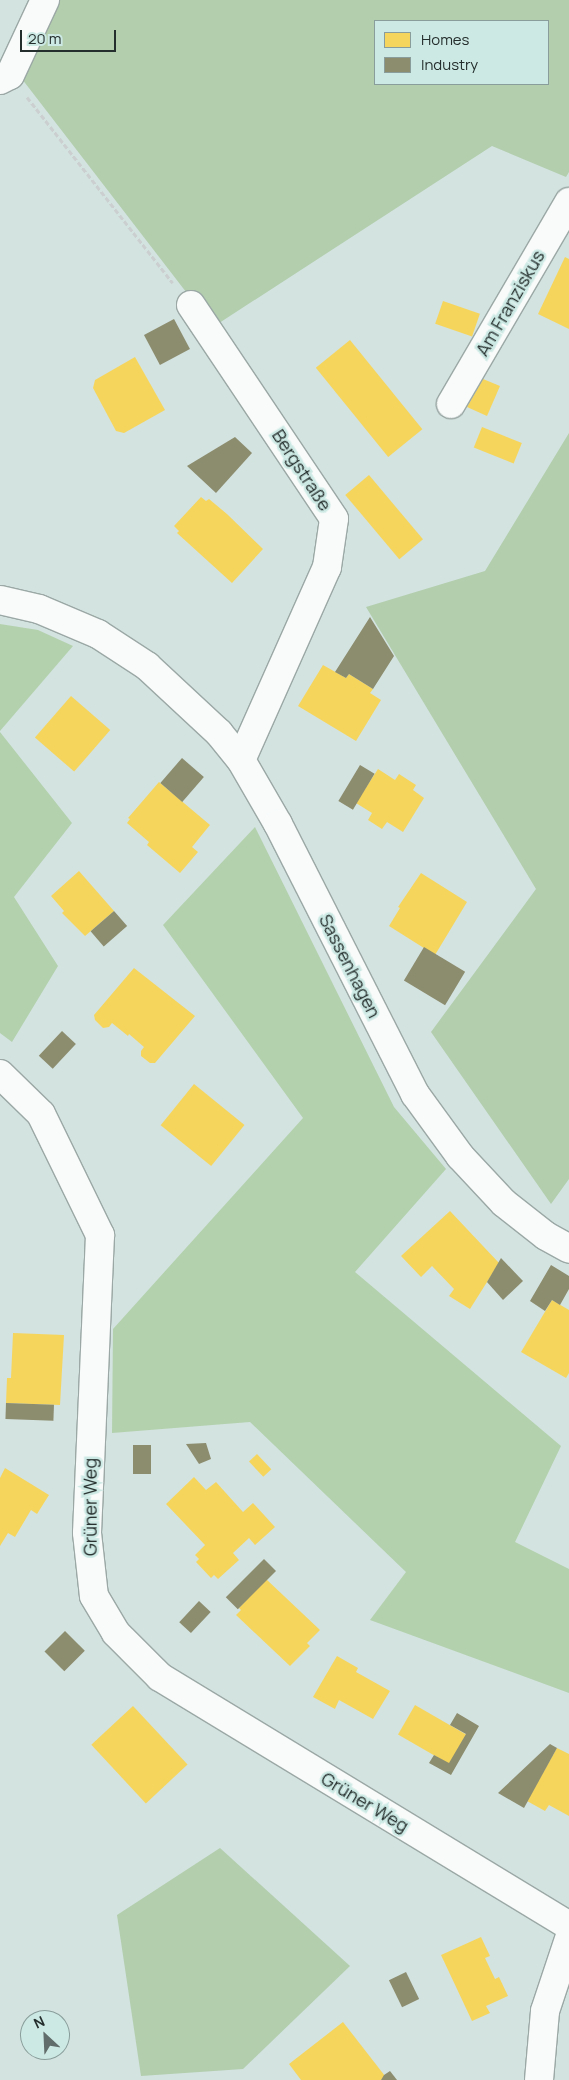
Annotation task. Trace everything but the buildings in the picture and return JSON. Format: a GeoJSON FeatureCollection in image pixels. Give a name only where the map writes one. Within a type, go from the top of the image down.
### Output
{"type":"FeatureCollection","features":[{"type":"Feature","properties":{"kind":"street"},"geometry":{"type":"LineString","coordinates":[[5,77],[45,0]]}},
{"type":"Feature","properties":{"kind":"street","name":"Am Franziskus"},"geometry":{"type":"LineString","coordinates":[[451,404],[569,202]]}},
{"type":"Feature","properties":{"kind":"street","name":"Bergstraße"},"geometry":{"type":"LineString","coordinates":[[191,305],[334,519],[327,567],[241,760]]}},
{"type":"Feature","properties":{"kind":"street","name":"Sassenhagen"},"geometry":{"type":"LineString","coordinates":[[0,600],[39,609],[98,634],[147,666],[219,733],[241,760],[278,824],[415,1094],[460,1156],[504,1204],[546,1236],[569,1250]]}},
{"type":"Feature","properties":{"kind":"street","name":"Grüner Weg"},"geometry":{"type":"LineString","coordinates":[[0,1074],[41,1114],[100,1235],[87,1533],[94,1596],[116,1633],[160,1677],[569,1926]]}},
{"type":"Feature","properties":{"kind":"street"},"geometry":{"type":"LineString","coordinates":[[538,2080],[546,2011],[569,1939]]}},
{"type":"Feature","properties":{"kind":"path"},"geometry":{"type":"LineString","coordinates":[[5,77],[191,305]]}},
{"type":"Feature","properties":{"kind":"green space"},"geometry":{"type":"Polygon","coordinates":[[[60,0],[569,0],[569,172],[566,177],[492,146],[213,327],[22,79],[60,0]]]}},
{"type":"Feature","properties":{"kind":"green space"},"geometry":{"type":"Polygon","coordinates":[[[569,433],[569,1179],[551,1204],[431,1032],[536,889],[366,607],[485,571],[569,433]]]}},
{"type":"Feature","properties":{"kind":"green space"},"geometry":{"type":"Polygon","coordinates":[[[0,624],[38,630],[73,646],[0,731],[0,624]]]}},
{"type":"Feature","properties":{"kind":"green space"},"geometry":{"type":"Polygon","coordinates":[[[0,732],[72,823],[14,897],[58,966],[12,1042],[0,1033],[0,732]]]}},
{"type":"Feature","properties":{"kind":"green space"},"geometry":{"type":"Polygon","coordinates":[[[255,827],[394,1107],[446,1169],[355,1272],[561,1446],[515,1542],[569,1569],[569,1693],[370,1620],[406,1572],[250,1422],[112,1433],[113,1329],[303,1118],[163,925],[255,827]]]}},
{"type":"Feature","properties":{"kind":"green space"},"geometry":{"type":"Polygon","coordinates":[[[220,1848],[350,1966],[243,2069],[141,2076],[117,1915],[220,1848]]]}}]}
